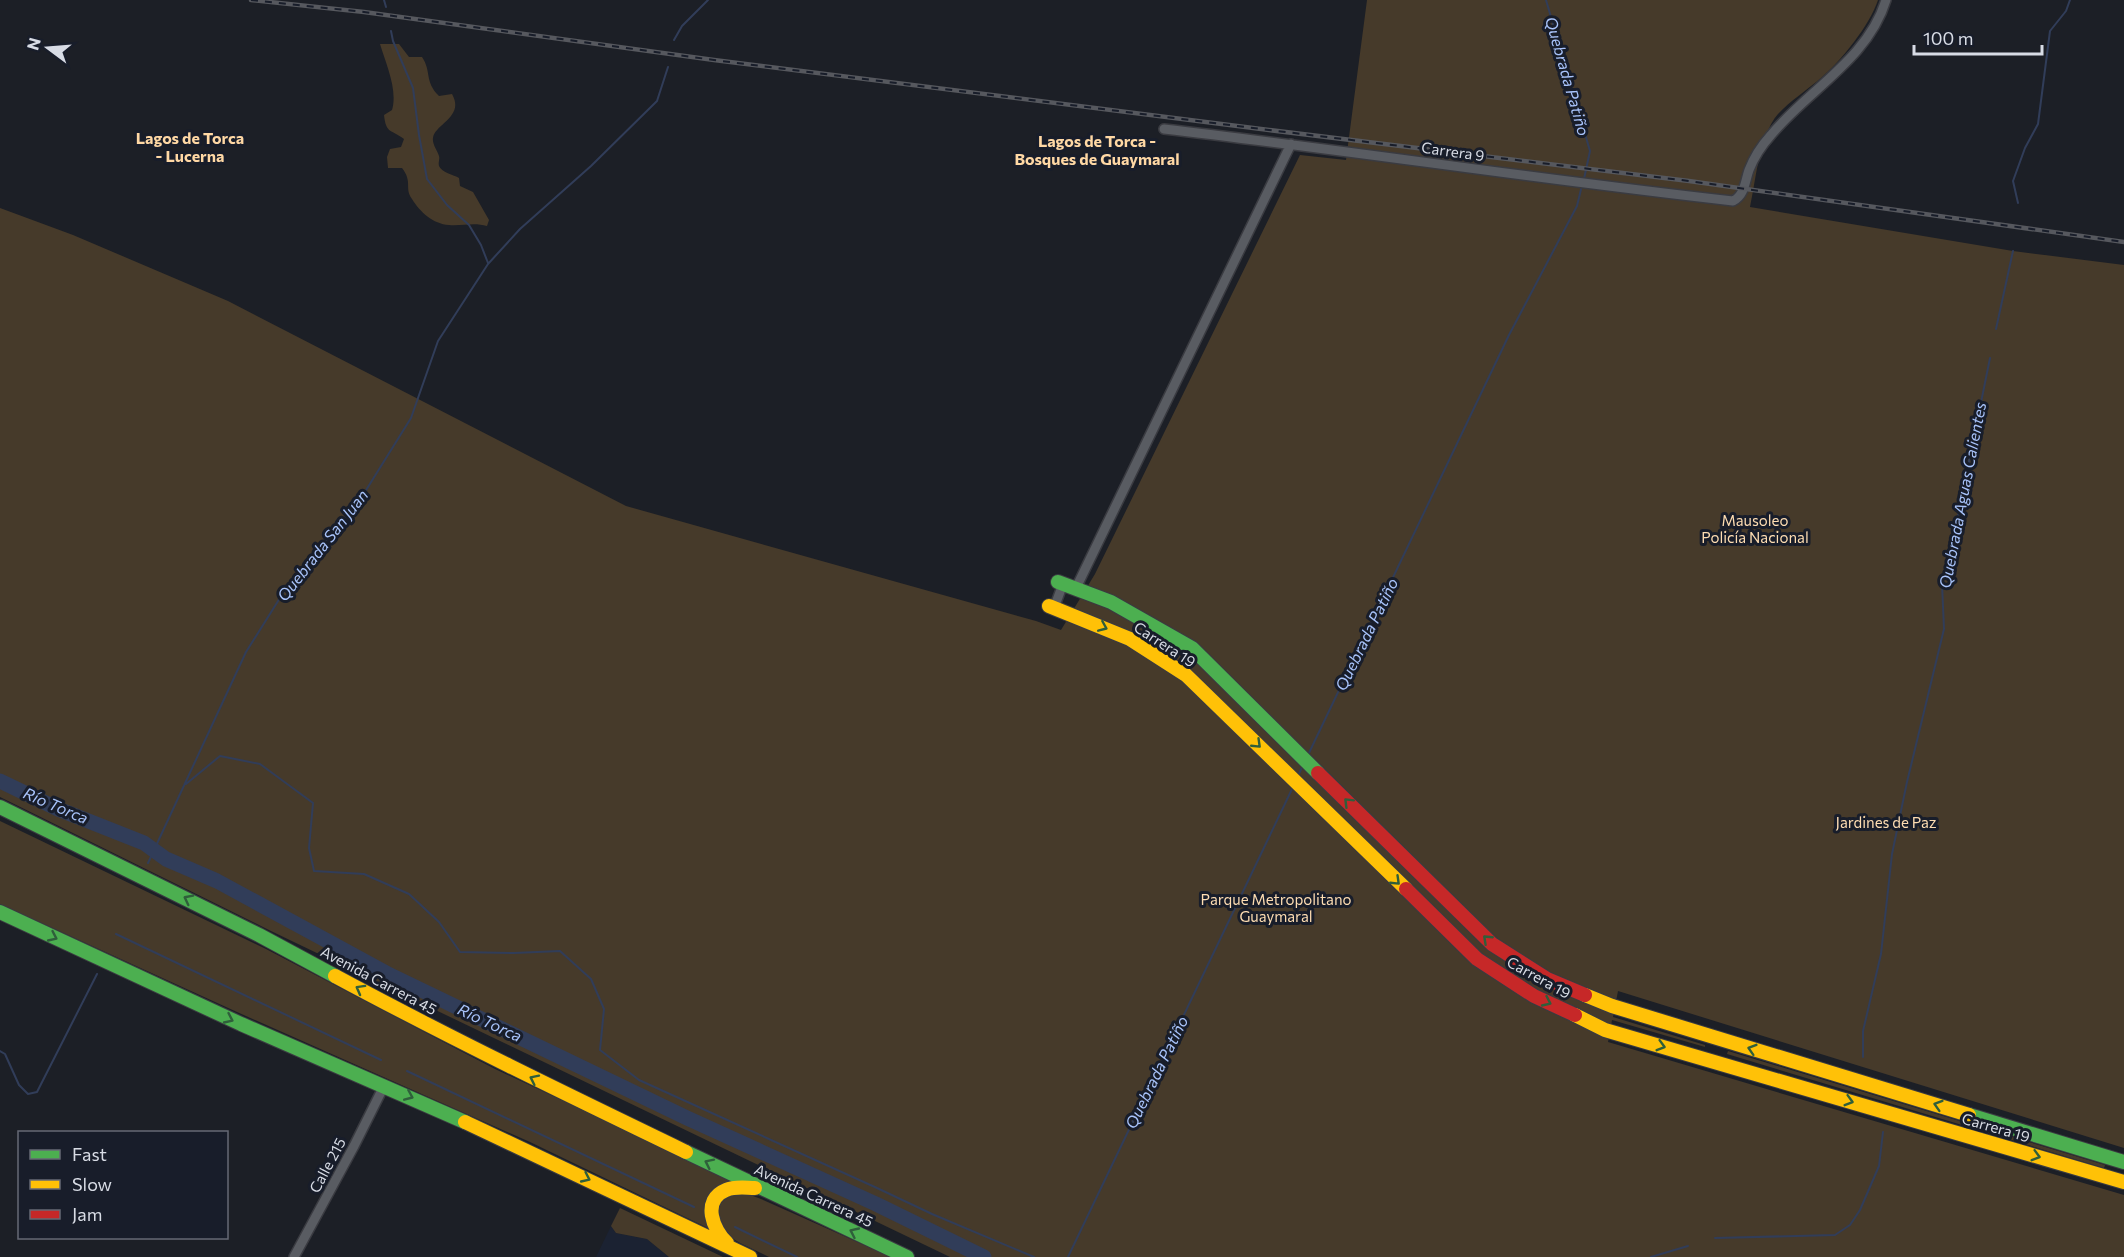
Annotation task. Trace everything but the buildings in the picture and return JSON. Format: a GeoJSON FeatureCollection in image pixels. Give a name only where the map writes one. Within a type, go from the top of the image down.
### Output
{"type":"FeatureCollection","features":[{"type":"Feature","properties":{"kind":"main road","name":"Carrera 19"},"geometry":{"type":"LineString","coordinates":[[1066,585],[1139,615],[1192,648],[1492,944],[1546,979],[1612,1006],[2124,1162]]}},
{"type":"Feature","properties":{"kind":"main road","name":"Carrera 19"},"geometry":{"type":"LineString","coordinates":[[1051,607],[1130,639],[1186,675],[1477,959],[1534,996],[1605,1030],[2124,1182]]}},
{"type":"Feature","properties":{"kind":"main road","name":"Avenida Carrera 45"},"geometry":{"type":"LineString","coordinates":[[0,807],[259,934],[420,1022],[531,1078],[907,1257]]}},
{"type":"Feature","properties":{"kind":"main road"},"geometry":{"type":"LineString","coordinates":[[0,912],[241,1024],[602,1185],[750,1257]]}},
{"type":"Feature","properties":{"kind":"main road"},"geometry":{"type":"LineString","coordinates":[[734,1249],[716,1230],[711,1219],[711,1208],[720,1193],[725,1190],[762,1188]]}},
{"type":"Feature","properties":{"kind":"street","name":"Carrera 9"},"geometry":{"type":"LineString","coordinates":[[1164,129],[1291,144],[1577,184],[1733,201],[1738,199],[1744,189],[1749,170],[1762,145],[1783,120],[1826,83],[1868,36],[1882,13],[1886,0]]}},
{"type":"Feature","properties":{"kind":"street"},"geometry":{"type":"LineString","coordinates":[[1051,607],[1066,585],[1291,144]]}},
{"type":"Feature","properties":{"kind":"street","name":"Calle 215"},"geometry":{"type":"LineString","coordinates":[[294,1257],[384,1086]]}},
{"type":"Feature","properties":{"kind":"shaded area"},"geometry":{"type":"Polygon","coordinates":[[[611,1226],[616,1233],[647,1239],[669,1257],[596,1257],[611,1226]]]}},
{"type":"Feature","properties":{"kind":"green space","name":"Parque Metropolitano Guaymaral"},"geometry":{"type":"Polygon","coordinates":[[[1367,0],[1878,0],[1869,20],[1846,52],[1821,78],[1783,109],[1772,123],[1762,146],[1750,207],[2013,251],[2124,265],[2124,1148],[1618,991],[1613,1017],[1705,1045],[1705,1047],[1612,1020],[1608,1042],[2124,1195],[2124,1257],[950,1257],[271,931],[0,797],[0,208],[73,235],[228,301],[626,506],[1036,621],[1061,630],[1095,574],[1300,155],[1346,160],[1367,0]]]}},
{"type":"Feature","properties":{"kind":"green space"},"geometry":{"type":"Polygon","coordinates":[[[380,44],[399,44],[409,57],[422,57],[434,91],[439,96],[452,94],[455,109],[433,138],[439,157],[439,166],[445,172],[459,178],[460,186],[473,192],[489,220],[487,226],[449,225],[432,220],[412,199],[407,177],[402,168],[388,168],[387,157],[390,149],[401,147],[404,139],[386,125],[384,115],[392,110],[394,94],[380,44]]]}},
{"type":"Feature","properties":{"kind":"green space"},"geometry":{"type":"Polygon","coordinates":[[[0,821],[266,949],[495,1069],[736,1181],[721,1187],[710,1229],[530,1142],[0,904],[0,821]]]}},
{"type":"Feature","properties":{"kind":"green space"},"geometry":{"type":"Polygon","coordinates":[[[1728,1051],[2105,1165],[2104,1168],[1727,1054],[1728,1051]]]}},
{"type":"Feature","properties":{"kind":"green space"},"geometry":{"type":"Polygon","coordinates":[[[745,1193],[891,1257],[769,1257],[722,1232],[716,1206],[722,1197],[745,1193]]]}},
{"type":"Feature","properties":{"kind":"green space"},"geometry":{"type":"Polygon","coordinates":[[[620,1208],[723,1257],[669,1257],[647,1239],[616,1233],[611,1226],[620,1208]]]}},
{"type":"Feature","properties":{"kind":"waterway","name":"Quebrada San Juan"},"geometry":{"type":"LineString","coordinates":[[384,0],[386,7]]}},
{"type":"Feature","properties":{"kind":"waterway","name":"Quebrada San Juan"},"geometry":{"type":"LineString","coordinates":[[674,40],[682,26],[708,0]]}},
{"type":"Feature","properties":{"kind":"waterway","name":"Quebrada Patiño"},"geometry":{"type":"LineString","coordinates":[[1546,0],[1590,151],[1584,179]]}},
{"type":"Feature","properties":{"kind":"waterway","name":"Quebrada Aguas Calientes"},"geometry":{"type":"LineString","coordinates":[[2018,203],[2013,181],[2025,148],[2038,124],[2050,31],[2066,11],[2070,0]]}},
{"type":"Feature","properties":{"kind":"waterway","name":"Quebrada San Juan"},"geometry":{"type":"LineString","coordinates":[[391,31],[413,88],[427,179],[447,205],[469,225],[488,263]]}},
{"type":"Feature","properties":{"kind":"waterway","name":"Quebrada San Juan"},"geometry":{"type":"LineString","coordinates":[[148,863],[246,652],[290,582],[358,503],[411,418],[438,341],[488,264],[520,229],[591,166],[657,101],[668,67]]}},
{"type":"Feature","properties":{"kind":"waterway","name":"Quebrada Patiño"},"geometry":{"type":"LineString","coordinates":[[1308,755],[1509,335],[1577,206],[1582,185]]}},
{"type":"Feature","properties":{"kind":"waterway"},"geometry":{"type":"LineString","coordinates":[[1996,329],[2013,251]]}},
{"type":"Feature","properties":{"kind":"waterway","name":"Quebrada Aguas Calientes"},"geometry":{"type":"LineString","coordinates":[[1863,1057],[1863,1031],[1881,954],[1892,854],[1944,629],[1942,584],[1990,358]]}},
{"type":"Feature","properties":{"kind":"waterway","name":"Quebrada Patiño"},"geometry":{"type":"LineString","coordinates":[[186,784],[220,756],[260,764],[313,803],[309,848],[314,871],[364,874],[409,894],[439,922],[460,952],[560,951],[591,979],[604,1009],[600,1050],[639,1080],[932,1214],[1034,1257]]}},
{"type":"Feature","properties":{"kind":"waterway","name":"Quebrada Patiño"},"geometry":{"type":"LineString","coordinates":[[1298,776],[1303,765]]}},
{"type":"Feature","properties":{"kind":"waterway","name":"Río Torca"},"geometry":{"type":"LineString","coordinates":[[0,781],[58,809],[144,843],[166,859],[217,881],[390,975],[687,1118],[876,1204],[984,1257]]}},
{"type":"Feature","properties":{"kind":"waterway","name":"Quebrada Patiño"},"geometry":{"type":"LineString","coordinates":[[1068,1257],[1293,787]]}},
{"type":"Feature","properties":{"kind":"waterway"},"geometry":{"type":"LineString","coordinates":[[116,934],[381,1060]]}},
{"type":"Feature","properties":{"kind":"waterway","name":"Quebrada San Juan"},"geometry":{"type":"LineString","coordinates":[[0,1051],[5,1054],[19,1085],[28,1094],[37,1092],[97,974]]}},
{"type":"Feature","properties":{"kind":"waterway"},"geometry":{"type":"LineString","coordinates":[[407,1071],[694,1207]]}},
{"type":"Feature","properties":{"kind":"waterway","name":"Quebrada Aguas Calientes"},"geometry":{"type":"LineString","coordinates":[[1715,1238],[1835,1235],[1850,1225],[1860,1210],[1879,1166],[1883,1132]]}},
{"type":"Feature","properties":{"kind":"waterway"},"geometry":{"type":"LineString","coordinates":[[735,1227],[797,1257]]}},
{"type":"Feature","properties":{"kind":"waterway","name":"Quebrada Aguas Calientes"},"geometry":{"type":"LineString","coordinates":[[1651,1257],[1688,1246]]}},
{"type":"Feature","properties":{"kind":"railway"},"geometry":{"type":"LineString","coordinates":[[251,0],[364,12],[714,60],[1689,181],[2124,242]]}},
{"type":"Feature","properties":{"kind":"traffic: fast"},"geometry":{"type":"LineString","coordinates":[[1058,582],[1111,602],[1192,648],[1318,773]]}},
{"type":"Feature","properties":{"kind":"traffic: fast"},"geometry":{"type":"LineString","coordinates":[[0,807],[259,935],[335,976]]}},
{"type":"Feature","properties":{"kind":"traffic: fast"},"geometry":{"type":"LineString","coordinates":[[0,912],[241,1024],[465,1122]]}},
{"type":"Feature","properties":{"kind":"traffic: fast"},"geometry":{"type":"LineString","coordinates":[[1969,1115],[2124,1162]]}},
{"type":"Feature","properties":{"kind":"traffic: fast"},"geometry":{"type":"LineString","coordinates":[[686,1152],[907,1257]]}},
{"type":"Feature","properties":{"kind":"traffic: slow"},"geometry":{"type":"LineString","coordinates":[[1049,606],[1130,639],[1186,675],[1406,889]]}},
{"type":"Feature","properties":{"kind":"traffic: slow"},"geometry":{"type":"LineString","coordinates":[[335,976],[465,1044],[686,1152]]}},
{"type":"Feature","properties":{"kind":"traffic: slow"},"geometry":{"type":"LineString","coordinates":[[1585,995],[1612,1006],[1969,1115]]}},
{"type":"Feature","properties":{"kind":"traffic: slow"},"geometry":{"type":"LineString","coordinates":[[1575,1015],[1605,1030],[2124,1182]]}},
{"type":"Feature","properties":{"kind":"traffic: slow"},"geometry":{"type":"LineString","coordinates":[[465,1122],[750,1257]]}},
{"type":"Feature","properties":{"kind":"traffic: slow"},"geometry":{"type":"LineString","coordinates":[[727,1243],[717,1231],[714,1223],[712,1215],[714,1201],[718,1195],[729,1189],[755,1188]]}},
{"type":"Feature","properties":{"kind":"traffic: jam"},"geometry":{"type":"LineString","coordinates":[[1318,773],[1492,944],[1547,979],[1585,995]]}},
{"type":"Feature","properties":{"kind":"traffic: jam"},"geometry":{"type":"LineString","coordinates":[[1406,889],[1477,959],[1534,996],[1575,1015]]}},
{"type":"Feature","properties":{"kind":"district","name":"Lagos de Torca - Lucerna"},"geometry":{"type":"Point","coordinates":[190,146]}},
{"type":"Feature","properties":{"kind":"district","name":"Lagos de Torca - Bosques de Guaymaral"},"geometry":{"type":"Point","coordinates":[1097,149]}},
{"type":"Feature","properties":{"kind":"park label","name":"Mausoleo Policía Nacional"},"geometry":{"type":"Point","coordinates":[1755,528]}},
{"type":"Feature","properties":{"kind":"park label","name":"Jardines de Paz"},"geometry":{"type":"Point","coordinates":[1886,822]}}]}
